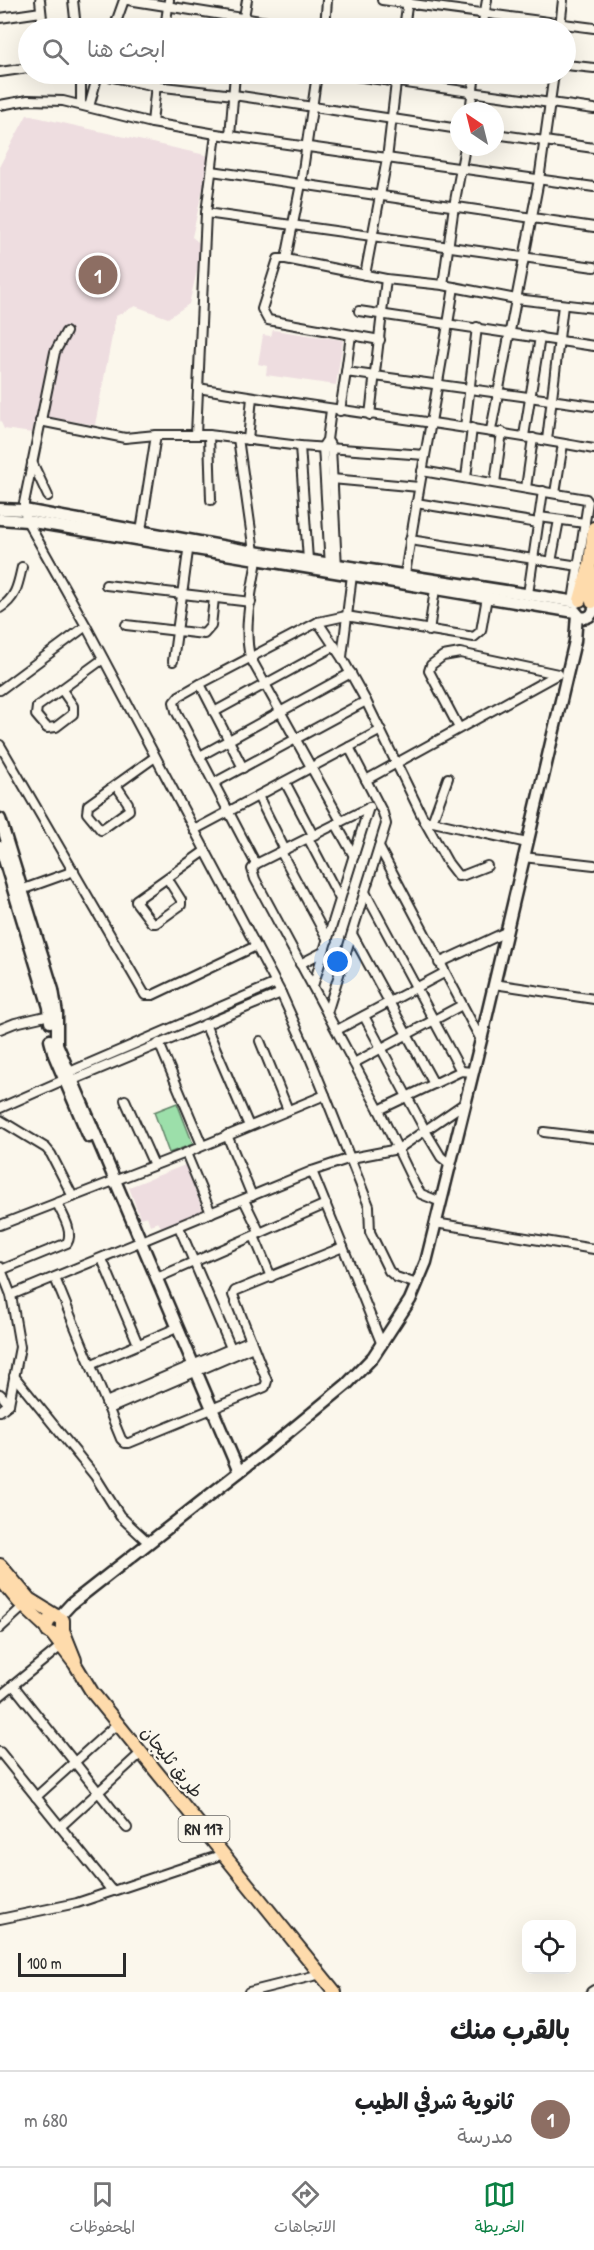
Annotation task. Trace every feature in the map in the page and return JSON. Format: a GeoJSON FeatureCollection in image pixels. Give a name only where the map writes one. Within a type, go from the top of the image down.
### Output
{"type":"FeatureCollection","features":[{"type":"Feature","properties":{"kind":"main road"},"geometry":{"type":"LineString","coordinates":[[0,509],[256,556],[334,568],[405,574],[528,594],[587,608]]}},
{"type":"Feature","properties":{"kind":"main road"},"geometry":{"type":"LineString","coordinates":[[0,519],[25,515],[141,531],[189,544]]}},
{"type":"Feature","properties":{"kind":"main road"},"geometry":{"type":"LineString","coordinates":[[54,1630],[46,1622],[57,1617],[347,1384],[382,1345],[410,1300],[426,1262],[481,1040],[562,674],[587,608],[584,565],[589,526]]}},
{"type":"Feature","properties":{"kind":"main road"},"geometry":{"type":"LineString","coordinates":[[256,556],[308,560],[352,575],[435,589],[587,608]]}},
{"type":"Feature","properties":{"kind":"main road"},"geometry":{"type":"LineString","coordinates":[[0,819],[53,990],[57,1014],[57,1044],[66,1078]]}},
{"type":"Feature","properties":{"kind":"main road"},"geometry":{"type":"LineString","coordinates":[[0,846],[44,990],[50,1015],[51,1047],[113,1182],[171,1330],[192,1369]]}},
{"type":"Feature","properties":{"kind":"main road"},"geometry":{"type":"LineString","coordinates":[[139,1244],[157,1278],[236,1474]]}},
{"type":"Feature","properties":{"kind":"main road","name":"طريق ثليجان"},"geometry":{"type":"LineString","coordinates":[[0,1565],[27,1603],[57,1617]]}},
{"type":"Feature","properties":{"kind":"main road","name":"طريق ثليجان"},"geometry":{"type":"LineString","coordinates":[[0,1579],[54,1630],[73,1653],[75,1664]]}},
{"type":"Feature","properties":{"kind":"main road","name":"طريق ثليجان"},"geometry":{"type":"LineString","coordinates":[[54,1630],[60,1647],[75,1664],[92,1692],[335,1992]]}},
{"type":"Feature","properties":{"kind":"street"},"geometry":{"type":"LineString","coordinates":[[40,0],[42,18]]}},
{"type":"Feature","properties":{"kind":"street"},"geometry":{"type":"LineString","coordinates":[[73,0],[75,18]]}},
{"type":"Feature","properties":{"kind":"street"},"geometry":{"type":"LineString","coordinates":[[118,18],[126,0],[168,3],[239,18]]}},
{"type":"Feature","properties":{"kind":"street"},"geometry":{"type":"LineString","coordinates":[[244,18],[247,0]]}},
{"type":"Feature","properties":{"kind":"street"},"geometry":{"type":"LineString","coordinates":[[326,18],[327,0]]}},
{"type":"Feature","properties":{"kind":"street"},"geometry":{"type":"LineString","coordinates":[[382,0],[510,18]]}},
{"type":"Feature","properties":{"kind":"street"},"geometry":{"type":"LineString","coordinates":[[484,18],[487,0]]}},
{"type":"Feature","properties":{"kind":"street"},"geometry":{"type":"LineString","coordinates":[[561,18],[563,0]]}},
{"type":"Feature","properties":{"kind":"street"},"geometry":{"type":"LineString","coordinates":[[406,18],[408,2]]}},
{"type":"Feature","properties":{"kind":"street"},"geometry":{"type":"LineString","coordinates":[[166,18],[168,3]]}},
{"type":"Feature","properties":{"kind":"street"},"geometry":{"type":"LineString","coordinates":[[0,18],[41,12]]}},
{"type":"Feature","properties":{"kind":"street"},"geometry":{"type":"LineString","coordinates":[[576,27],[594,28]]}},
{"type":"Feature","properties":{"kind":"street"},"geometry":{"type":"LineString","coordinates":[[576,66],[594,68]]}},
{"type":"Feature","properties":{"kind":"street"},"geometry":{"type":"LineString","coordinates":[[0,72],[18,69]]}},
{"type":"Feature","properties":{"kind":"street"},"geometry":{"type":"LineString","coordinates":[[82,84],[85,106]]}},
{"type":"Feature","properties":{"kind":"street"},"geometry":{"type":"LineString","coordinates":[[85,106],[94,84]]}},
{"type":"Feature","properties":{"kind":"street"},"geometry":{"type":"LineString","coordinates":[[146,84],[450,128]]}},
{"type":"Feature","properties":{"kind":"street"},"geometry":{"type":"LineString","coordinates":[[230,136],[235,84]]}},
{"type":"Feature","properties":{"kind":"street"},"geometry":{"type":"LineString","coordinates":[[286,259],[301,184],[315,84]]}},
{"type":"Feature","properties":{"kind":"street"},"geometry":{"type":"LineString","coordinates":[[365,274],[387,159],[395,84]]}},
{"type":"Feature","properties":{"kind":"street"},"geometry":{"type":"LineString","coordinates":[[429,84],[472,93],[594,109]]}},
{"type":"Feature","properties":{"kind":"street"},"geometry":{"type":"LineString","coordinates":[[471,102],[473,84]]}},
{"type":"Feature","properties":{"kind":"street"},"geometry":{"type":"LineString","coordinates":[[491,430],[539,180],[553,84]]}},
{"type":"Feature","properties":{"kind":"street"},"geometry":{"type":"LineString","coordinates":[[152,123],[155,86]]}},
{"type":"Feature","properties":{"kind":"street"},"geometry":{"type":"LineString","coordinates":[[0,105],[40,100],[63,101],[152,123],[216,134],[594,187]]}},
{"type":"Feature","properties":{"kind":"street"},"geometry":{"type":"LineString","coordinates":[[196,435],[206,213],[216,134]]}},
{"type":"Feature","properties":{"kind":"street"},"geometry":{"type":"LineString","coordinates":[[504,135],[594,148]]}},
{"type":"Feature","properties":{"kind":"street"},"geometry":{"type":"LineString","coordinates":[[443,285],[464,156]]}},
{"type":"Feature","properties":{"kind":"street"},"geometry":{"type":"LineString","coordinates":[[212,171],[594,227]]}},
{"type":"Feature","properties":{"kind":"street"},"geometry":{"type":"LineString","coordinates":[[206,213],[594,267]]}},
{"type":"Feature","properties":{"kind":"street"},"geometry":{"type":"LineString","coordinates":[[380,340],[273,322],[265,317],[262,309],[277,260],[286,259],[386,279],[443,285],[516,299],[594,308]]}},
{"type":"Feature","properties":{"kind":"street"},"geometry":{"type":"LineString","coordinates":[[370,415],[386,279]]}},
{"type":"Feature","properties":{"kind":"street"},"geometry":{"type":"LineString","coordinates":[[405,574],[454,287]]}},
{"type":"Feature","properties":{"kind":"street"},"geometry":{"type":"LineString","coordinates":[[547,440],[563,305]]}},
{"type":"Feature","properties":{"kind":"street"},"geometry":{"type":"LineString","coordinates":[[359,311],[594,346]]}},
{"type":"Feature","properties":{"kind":"street"},"geometry":{"type":"LineString","coordinates":[[466,478],[469,428],[468,389],[477,327]]}},
{"type":"Feature","properties":{"kind":"street"},"geometry":{"type":"LineString","coordinates":[[66,332],[56,352],[40,422],[25,515],[281,993],[351,1158],[369,1206],[370,1232],[389,1271],[396,1277],[417,1284]]}},
{"type":"Feature","properties":{"kind":"street"},"geometry":{"type":"LineString","coordinates":[[334,568],[327,444],[346,372],[351,335]]}},
{"type":"Feature","properties":{"kind":"street"},"geometry":{"type":"LineString","coordinates":[[524,436],[540,337]]}},
{"type":"Feature","properties":{"kind":"street"},"geometry":{"type":"LineString","coordinates":[[346,372],[594,406]]}},
{"type":"Feature","properties":{"kind":"street"},"geometry":{"type":"LineString","coordinates":[[198,388],[335,410],[491,430],[594,449]]}},
{"type":"Feature","properties":{"kind":"street"},"geometry":{"type":"LineString","coordinates":[[248,440],[252,397]]}},
{"type":"Feature","properties":{"kind":"street"},"geometry":{"type":"LineString","coordinates":[[40,422],[125,438],[156,435],[209,435],[300,446],[327,444],[425,455]]}},
{"type":"Feature","properties":{"kind":"street"},"geometry":{"type":"LineString","coordinates":[[495,483],[502,432]]}},
{"type":"Feature","properties":{"kind":"street"},"geometry":{"type":"LineString","coordinates":[[141,531],[156,435]]}},
{"type":"Feature","properties":{"kind":"street"},"geometry":{"type":"LineString","coordinates":[[209,435],[211,500]]}},
{"type":"Feature","properties":{"kind":"street"},"geometry":{"type":"LineString","coordinates":[[238,438],[256,556],[247,644],[250,657],[354,856]]}},
{"type":"Feature","properties":{"kind":"street"},"geometry":{"type":"LineString","coordinates":[[526,488],[533,438]]}},
{"type":"Feature","properties":{"kind":"street"},"geometry":{"type":"LineString","coordinates":[[327,444],[332,479],[334,568]]}},
{"type":"Feature","properties":{"kind":"street"},"geometry":{"type":"LineString","coordinates":[[555,493],[564,444]]}},
{"type":"Feature","properties":{"kind":"street"},"geometry":{"type":"LineString","coordinates":[[300,446],[308,560]]}},
{"type":"Feature","properties":{"kind":"street"},"geometry":{"type":"LineString","coordinates":[[32,462],[48,496]]}},
{"type":"Feature","properties":{"kind":"street"},"geometry":{"type":"LineString","coordinates":[[416,503],[539,520],[559,520],[589,526],[586,499],[422,471]]}},
{"type":"Feature","properties":{"kind":"street"},"geometry":{"type":"LineString","coordinates":[[332,479],[419,487]]}},
{"type":"Feature","properties":{"kind":"street"},"geometry":{"type":"LineString","coordinates":[[528,594],[543,491]]}},
{"type":"Feature","properties":{"kind":"street"},"geometry":{"type":"LineString","coordinates":[[551,562],[559,520]]}},
{"type":"Feature","properties":{"kind":"street"},"geometry":{"type":"LineString","coordinates":[[410,540],[533,560],[584,565],[587,608]]}},
{"type":"Feature","properties":{"kind":"street"},"geometry":{"type":"LineString","coordinates":[[172,661],[189,544]]}},
{"type":"Feature","properties":{"kind":"street"},"geometry":{"type":"LineString","coordinates":[[0,608],[9,602],[17,589],[22,567]]}},
{"type":"Feature","properties":{"kind":"street"},"geometry":{"type":"LineString","coordinates":[[342,658],[352,575]]}},
{"type":"Feature","properties":{"kind":"street"},"geometry":{"type":"LineString","coordinates":[[106,585],[251,602]]}},
{"type":"Feature","properties":{"kind":"street"},"geometry":{"type":"LineString","coordinates":[[429,631],[435,589]]}},
{"type":"Feature","properties":{"kind":"street"},"geometry":{"type":"LineString","coordinates":[[256,864],[176,711],[174,702],[179,696],[318,622],[346,616],[474,637],[479,635],[487,597]]}},
{"type":"Feature","properties":{"kind":"street"},"geometry":{"type":"LineString","coordinates":[[126,625],[197,634],[207,633],[211,627],[214,598]]}},
{"type":"Feature","properties":{"kind":"street"},"geometry":{"type":"LineString","coordinates":[[318,622],[351,673],[381,730],[395,764],[428,821],[448,863],[458,876],[487,866]]}},
{"type":"Feature","properties":{"kind":"street"},"geometry":{"type":"LineString","coordinates":[[0,690],[86,626]]}},
{"type":"Feature","properties":{"kind":"street"},"geometry":{"type":"LineString","coordinates":[[214,712],[335,646]]}},
{"type":"Feature","properties":{"kind":"street"},"geometry":{"type":"LineString","coordinates":[[459,728],[431,677],[430,665],[443,656],[460,653],[562,674]]}},
{"type":"Feature","properties":{"kind":"street"},"geometry":{"type":"LineString","coordinates":[[62,690],[73,706],[73,714],[51,729],[47,728],[36,715],[37,707],[103,659]]}},
{"type":"Feature","properties":{"kind":"street"},"geometry":{"type":"LineString","coordinates":[[200,756],[351,673]]}},
{"type":"Feature","properties":{"kind":"street"},"geometry":{"type":"LineString","coordinates":[[366,780],[562,674]]}},
{"type":"Feature","properties":{"kind":"street"},"geometry":{"type":"LineString","coordinates":[[200,684],[243,768]]}},
{"type":"Feature","properties":{"kind":"street"},"geometry":{"type":"LineString","coordinates":[[214,783],[366,701]]}},
{"type":"Feature","properties":{"kind":"street"},"geometry":{"type":"LineString","coordinates":[[194,830],[381,730]]}},
{"type":"Feature","properties":{"kind":"street"},"geometry":{"type":"LineString","coordinates":[[0,745],[145,995],[153,995],[256,946]]}},
{"type":"Feature","properties":{"kind":"street"},"geometry":{"type":"LineString","coordinates":[[327,1013],[386,824],[386,819],[349,747]]}},
{"type":"Feature","properties":{"kind":"street"},"geometry":{"type":"LineString","coordinates":[[116,785],[128,803],[129,810],[101,830],[87,813],[87,808],[116,785],[155,756]]}},
{"type":"Feature","properties":{"kind":"street"},"geometry":{"type":"LineString","coordinates":[[428,821],[448,778]]}},
{"type":"Feature","properties":{"kind":"street"},"geometry":{"type":"LineString","coordinates":[[285,782],[340,898]]}},
{"type":"Feature","properties":{"kind":"street"},"geometry":{"type":"LineString","coordinates":[[258,796],[328,940]]}},
{"type":"Feature","properties":{"kind":"street"},"geometry":{"type":"LineString","coordinates":[[378,803],[256,864],[252,869],[255,879],[379,1110],[418,1191],[441,1202]]}},
{"type":"Feature","properties":{"kind":"street"},"geometry":{"type":"LineString","coordinates":[[313,986],[369,807]]}},
{"type":"Feature","properties":{"kind":"street"},"geometry":{"type":"LineString","coordinates":[[428,821],[526,843]]}},
{"type":"Feature","properties":{"kind":"street"},"geometry":{"type":"LineString","coordinates":[[379,847],[481,1040]]}},
{"type":"Feature","properties":{"kind":"street"},"geometry":{"type":"LineString","coordinates":[[167,878],[181,900],[181,905],[156,923],[152,923],[136,901],[167,878],[205,851]]}},
{"type":"Feature","properties":{"kind":"street"},"geometry":{"type":"LineString","coordinates":[[523,857],[594,865]]}},
{"type":"Feature","properties":{"kind":"street"},"geometry":{"type":"LineString","coordinates":[[21,890],[74,871]]}},
{"type":"Feature","properties":{"kind":"street"},"geometry":{"type":"LineString","coordinates":[[365,892],[461,1071]]}},
{"type":"Feature","properties":{"kind":"street"},"geometry":{"type":"LineString","coordinates":[[439,963],[506,932]]}},
{"type":"Feature","properties":{"kind":"street"},"geometry":{"type":"LineString","coordinates":[[352,934],[434,1084]]}},
{"type":"Feature","properties":{"kind":"street"},"geometry":{"type":"LineString","coordinates":[[300,964],[323,952]]}},
{"type":"Feature","properties":{"kind":"street"},"geometry":{"type":"LineString","coordinates":[[337,1030],[444,973]]}},
{"type":"Feature","properties":{"kind":"street"},"geometry":{"type":"LineString","coordinates":[[0,1108],[276,983]]}},
{"type":"Feature","properties":{"kind":"street"},"geometry":{"type":"LineString","coordinates":[[494,984],[594,999]]}},
{"type":"Feature","properties":{"kind":"street"},"geometry":{"type":"LineString","coordinates":[[66,1078],[281,993]]}},
{"type":"Feature","properties":{"kind":"street"},"geometry":{"type":"LineString","coordinates":[[354,1063],[462,1005]]}},
{"type":"Feature","properties":{"kind":"street"},"geometry":{"type":"LineString","coordinates":[[0,1029],[50,1015]]}},
{"type":"Feature","properties":{"kind":"street"},"geometry":{"type":"LineString","coordinates":[[363,1017],[426,1132],[441,1157],[450,1164]]}},
{"type":"Feature","properties":{"kind":"street"},"geometry":{"type":"LineString","coordinates":[[205,1024],[249,1126]]}},
{"type":"Feature","properties":{"kind":"street"},"geometry":{"type":"LineString","coordinates":[[260,1041],[288,1110]]}},
{"type":"Feature","properties":{"kind":"street"},"geometry":{"type":"LineString","coordinates":[[159,1043],[202,1145]]}},
{"type":"Feature","properties":{"kind":"street"},"geometry":{"type":"LineString","coordinates":[[379,1110],[461,1071],[473,1071]]}},
{"type":"Feature","properties":{"kind":"street"},"geometry":{"type":"LineString","coordinates":[[0,1225],[186,1153],[325,1095]]}},
{"type":"Feature","properties":{"kind":"street"},"geometry":{"type":"LineString","coordinates":[[125,1100],[154,1165]]}},
{"type":"Feature","properties":{"kind":"street"},"geometry":{"type":"LineString","coordinates":[[11,1295],[312,1171],[351,1158],[398,1149],[426,1132],[465,1103]]}},
{"type":"Feature","properties":{"kind":"street"},"geometry":{"type":"LineString","coordinates":[[0,1120],[46,1148],[73,1197]]}},
{"type":"Feature","properties":{"kind":"street"},"geometry":{"type":"LineString","coordinates":[[544,1132],[594,1138]]}},
{"type":"Feature","properties":{"kind":"street"},"geometry":{"type":"LineString","coordinates":[[227,1135],[252,1196]]}},
{"type":"Feature","properties":{"kind":"street"},"geometry":{"type":"LineString","coordinates":[[186,1153],[211,1213]]}},
{"type":"Feature","properties":{"kind":"street"},"geometry":{"type":"LineString","coordinates":[[312,1171],[382,1345]]}},
{"type":"Feature","properties":{"kind":"street"},"geometry":{"type":"LineString","coordinates":[[244,1200],[271,1277]]}},
{"type":"Feature","properties":{"kind":"street"},"geometry":{"type":"LineString","coordinates":[[0,1411],[9,1404],[20,1342],[11,1295],[0,1268],[67,1243],[70,1239],[69,1233],[57,1203]]}},
{"type":"Feature","properties":{"kind":"street"},"geometry":{"type":"LineString","coordinates":[[157,1278],[326,1204]]}},
{"type":"Feature","properties":{"kind":"street"},"geometry":{"type":"LineString","coordinates":[[435,1223],[594,1249]]}},
{"type":"Feature","properties":{"kind":"street"},"geometry":{"type":"LineString","coordinates":[[180,1227],[231,1348]]}},
{"type":"Feature","properties":{"kind":"street"},"geometry":{"type":"LineString","coordinates":[[54,1278],[121,1439],[129,1443],[265,1387],[267,1381],[233,1295],[235,1291],[343,1247]]}},
{"type":"Feature","properties":{"kind":"street"},"geometry":{"type":"LineString","coordinates":[[102,1259],[138,1344]]}},
{"type":"Feature","properties":{"kind":"street"},"geometry":{"type":"LineString","coordinates":[[90,1365],[171,1330]]}},
{"type":"Feature","properties":{"kind":"street"},"geometry":{"type":"LineString","coordinates":[[192,1369],[231,1348],[252,1344]]}},
{"type":"Feature","properties":{"kind":"street"},"geometry":{"type":"LineString","coordinates":[[107,1405],[252,1344]]}},
{"type":"Feature","properties":{"kind":"street"},"geometry":{"type":"LineString","coordinates":[[14,1376],[95,1476],[120,1516],[149,1543]]}},
{"type":"Feature","properties":{"kind":"street"},"geometry":{"type":"LineString","coordinates":[[0,1394],[9,1404]]}},
{"type":"Feature","properties":{"kind":"street"},"geometry":{"type":"LineString","coordinates":[[0,1628],[27,1603]]}},
{"type":"Feature","properties":{"kind":"street"},"geometry":{"type":"LineString","coordinates":[[0,1696],[60,1647]]}},
{"type":"Feature","properties":{"kind":"street"},"geometry":{"type":"LineString","coordinates":[[13,1685],[127,1828]]}},
{"type":"Feature","properties":{"kind":"street"},"geometry":{"type":"LineString","coordinates":[[36,1797],[118,1724]]}},
{"type":"Feature","properties":{"kind":"street"},"geometry":{"type":"LineString","coordinates":[[0,1752],[112,1891]]}},
{"type":"Feature","properties":{"kind":"street"},"geometry":{"type":"LineString","coordinates":[[60,1827],[141,1753]]}},
{"type":"Feature","properties":{"kind":"street"},"geometry":{"type":"LineString","coordinates":[[0,1919],[77,1903],[224,1854]]}},
{"type":"Feature","properties":{"kind":"street"},"geometry":{"type":"LineString","coordinates":[[249,1992],[321,1974]]}},
{"type":"Feature","properties":{"kind":"shaded area"},"geometry":{"type":"Polygon","coordinates":[[[27,115],[210,156],[192,237],[203,246],[189,304],[168,318],[135,306],[116,316],[95,425],[44,416],[59,351],[66,344],[58,339],[52,348],[32,433],[4,429],[0,420],[0,165],[27,115]]]}},
{"type":"Feature","properties":{"kind":"shaded area"},"geometry":{"type":"Polygon","coordinates":[[[273,330],[343,340],[336,385],[266,375],[267,366],[258,364],[263,335],[271,336],[273,330]]]}},
{"type":"Feature","properties":{"kind":"shaded area"},"geometry":{"type":"Polygon","coordinates":[[[185,1165],[203,1211],[161,1227],[158,1222],[150,1225],[147,1216],[140,1218],[129,1187],[185,1165]]]}},
{"type":"Feature","properties":{"kind":"green space"},"geometry":{"type":"Polygon","coordinates":[[[177,1103],[193,1144],[169,1153],[154,1112],[177,1103]]]}},
{"type":"Feature","properties":{"kind":"place","name":"ثانوية شرفي الطيب"},"geometry":{"type":"Point","coordinates":[98,275]}}]}
